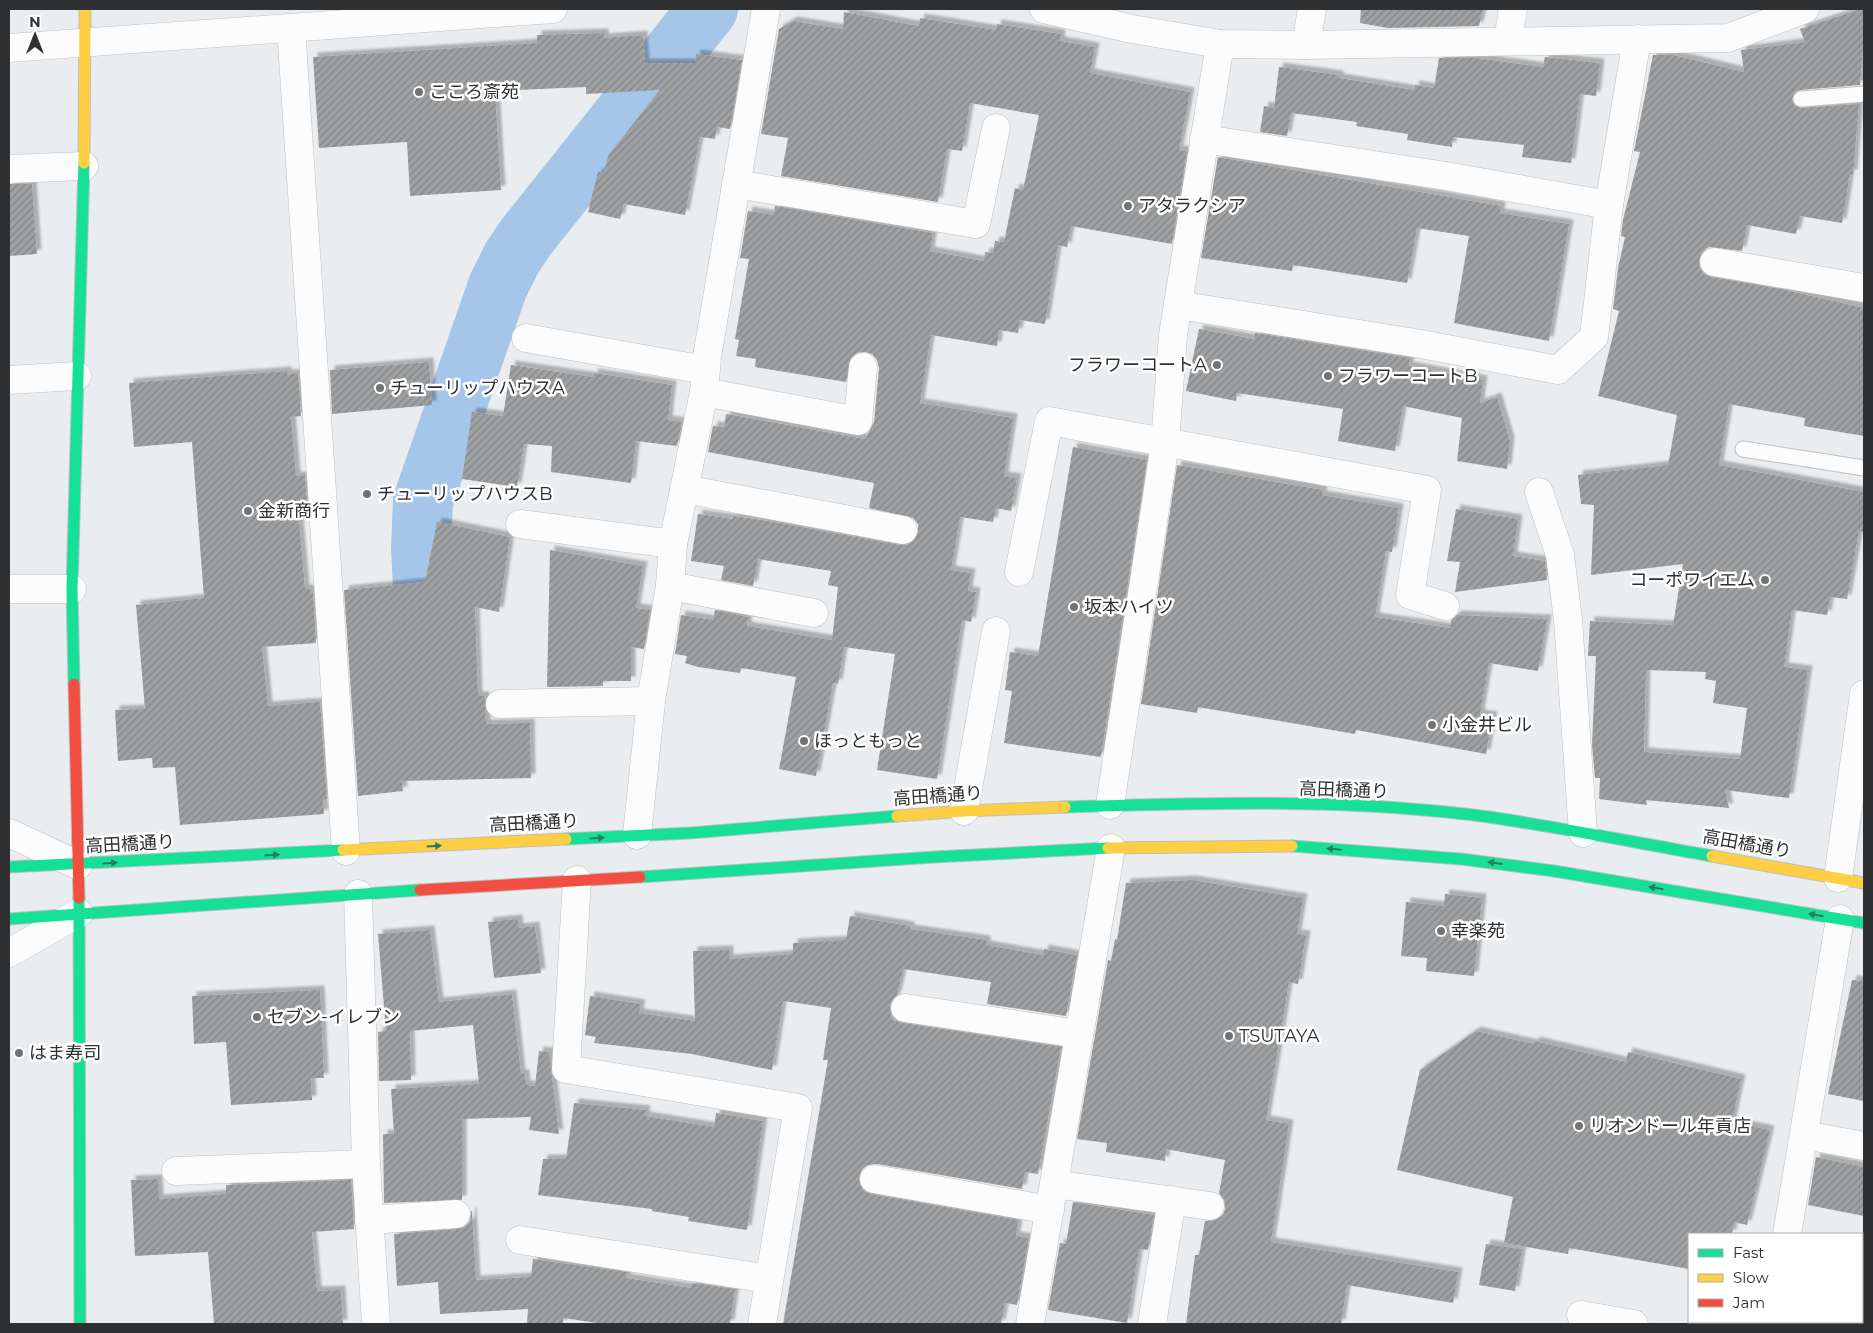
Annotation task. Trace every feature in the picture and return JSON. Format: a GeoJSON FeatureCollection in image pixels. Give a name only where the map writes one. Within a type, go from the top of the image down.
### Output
{"type":"FeatureCollection","features":[{"type":"Feature","properties":{"kind":"main road"},"geometry":{"type":"LineString","coordinates":[[80,1324],[79,913],[72,589],[84,166],[83,44],[85,9]]}},
{"type":"Feature","properties":{"kind":"main road","name":"高田橋通り"},"geometry":{"type":"LineString","coordinates":[[9,867],[637,835],[964,812],[1195,803],[1366,806],[1488,817],[1864,883]]}},
{"type":"Feature","properties":{"kind":"main road"},"geometry":{"type":"LineString","coordinates":[[9,919],[358,894],[577,880],[697,875],[934,857],[1110,848],[1299,846],[1461,859],[1554,871],[1852,921]]}},
{"type":"Feature","properties":{"kind":"street"},"geometry":{"type":"LineString","coordinates":[[9,48],[553,9]]}},
{"type":"Feature","properties":{"kind":"street"},"geometry":{"type":"LineString","coordinates":[[637,835],[651,701],[670,586],[673,544],[704,381],[766,9]]}},
{"type":"Feature","properties":{"kind":"street"},"geometry":{"type":"LineString","coordinates":[[1044,9],[1132,29],[1220,44],[1306,45],[1508,40],[1728,38],[1805,9]]}},
{"type":"Feature","properties":{"kind":"street"},"geometry":{"type":"LineString","coordinates":[[1306,45],[1312,9]]}},
{"type":"Feature","properties":{"kind":"street"},"geometry":{"type":"LineString","coordinates":[[1508,40],[1513,9]]}},
{"type":"Feature","properties":{"kind":"street"},"geometry":{"type":"LineString","coordinates":[[291,28],[346,851]]}},
{"type":"Feature","properties":{"kind":"street"},"geometry":{"type":"LineString","coordinates":[[1178,305],[1421,344],[1558,370],[1594,337],[1609,205],[1637,39]]}},
{"type":"Feature","properties":{"kind":"street"},"geometry":{"type":"LineString","coordinates":[[1110,805],[1165,443],[1173,335],[1220,44]]}},
{"type":"Feature","properties":{"kind":"street"},"geometry":{"type":"LineString","coordinates":[[736,184],[976,224],[996,128]]}},
{"type":"Feature","properties":{"kind":"street"},"geometry":{"type":"LineString","coordinates":[[1204,139],[1446,176],[1609,205]]}},
{"type":"Feature","properties":{"kind":"street"},"geometry":{"type":"LineString","coordinates":[[9,169],[84,166]]}},
{"type":"Feature","properties":{"kind":"street"},"geometry":{"type":"LineString","coordinates":[[1714,262],[1864,288]]}},
{"type":"Feature","properties":{"kind":"street"},"geometry":{"type":"LineString","coordinates":[[526,338],[704,381],[858,422],[863,367]]}},
{"type":"Feature","properties":{"kind":"street"},"geometry":{"type":"LineString","coordinates":[[9,380],[77,376]]}},
{"type":"Feature","properties":{"kind":"street"},"geometry":{"type":"LineString","coordinates":[[1019,572],[1049,421],[1427,490],[1410,595],[1445,606]]}},
{"type":"Feature","properties":{"kind":"street"},"geometry":{"type":"LineString","coordinates":[[684,488],[903,530]]}},
{"type":"Feature","properties":{"kind":"street"},"geometry":{"type":"LineString","coordinates":[[1539,492],[1560,555],[1568,620],[1583,833]]}},
{"type":"Feature","properties":{"kind":"street"},"geometry":{"type":"LineString","coordinates":[[520,524],[673,544]]}},
{"type":"Feature","properties":{"kind":"street"},"geometry":{"type":"LineString","coordinates":[[670,586],[814,612]]}},
{"type":"Feature","properties":{"kind":"street"},"geometry":{"type":"LineString","coordinates":[[9,589],[72,589]]}},
{"type":"Feature","properties":{"kind":"street"},"geometry":{"type":"LineString","coordinates":[[964,812],[996,631]]}},
{"type":"Feature","properties":{"kind":"street"},"geometry":{"type":"LineString","coordinates":[[1838,878],[1864,694]]}},
{"type":"Feature","properties":{"kind":"street"},"geometry":{"type":"LineString","coordinates":[[500,704],[651,701]]}},
{"type":"Feature","properties":{"kind":"street"},"geometry":{"type":"LineString","coordinates":[[9,833],[78,864]]}},
{"type":"Feature","properties":{"kind":"street"},"geometry":{"type":"LineString","coordinates":[[1030,1324],[1110,848]]}},
{"type":"Feature","properties":{"kind":"street"},"geometry":{"type":"LineString","coordinates":[[577,880],[566,1069],[798,1108],[762,1324]]}},
{"type":"Feature","properties":{"kind":"street"},"geometry":{"type":"LineString","coordinates":[[358,894],[366,1164],[376,1324]]}},
{"type":"Feature","properties":{"kind":"street"},"geometry":{"type":"LineString","coordinates":[[9,953],[79,913]]}},
{"type":"Feature","properties":{"kind":"street"},"geometry":{"type":"LineString","coordinates":[[1787,1233],[1804,1136],[1852,921]]}},
{"type":"Feature","properties":{"kind":"street"},"geometry":{"type":"LineString","coordinates":[[905,1008],[1079,1034]]}},
{"type":"Feature","properties":{"kind":"street"},"geometry":{"type":"LineString","coordinates":[[1804,1136],[1864,1146]]}},
{"type":"Feature","properties":{"kind":"street"},"geometry":{"type":"LineString","coordinates":[[176,1171],[366,1164]]}},
{"type":"Feature","properties":{"kind":"street"},"geometry":{"type":"LineString","coordinates":[[874,1179],[1050,1210]]}},
{"type":"Feature","properties":{"kind":"street"},"geometry":{"type":"LineString","coordinates":[[1054,1184],[1210,1206]]}},
{"type":"Feature","properties":{"kind":"street"},"geometry":{"type":"LineString","coordinates":[[1152,1324],[1172,1200]]}},
{"type":"Feature","properties":{"kind":"street"},"geometry":{"type":"LineString","coordinates":[[369,1220],[456,1214]]}},
{"type":"Feature","properties":{"kind":"street"},"geometry":{"type":"LineString","coordinates":[[520,1240],[769,1279]]}},
{"type":"Feature","properties":{"kind":"street"},"geometry":{"type":"LineString","coordinates":[[1581,1315],[1634,1324]]}},
{"type":"Feature","properties":{"kind":"lane"},"geometry":{"type":"LineString","coordinates":[[1801,99],[1864,94]]}},
{"type":"Feature","properties":{"kind":"lane"},"geometry":{"type":"LineString","coordinates":[[1743,449],[1864,468]]}},
{"type":"Feature","properties":{"kind":"building"},"geometry":{"type":"Polygon","coordinates":[[[1361,9],[1483,9],[1479,26],[1388,28],[1360,23],[1361,9]]]}},
{"type":"Feature","properties":{"kind":"building"},"geometry":{"type":"Polygon","coordinates":[[[1864,9],[1860,85],[1800,90],[1795,92],[1792,99],[1794,105],[1801,108],[1859,104],[1853,174],[1850,174],[1842,223],[1800,216],[1796,234],[1747,225],[1742,251],[1709,247],[1702,252],[1699,267],[1704,274],[1711,277],[1781,289],[1864,308],[1864,436],[1804,426],[1805,418],[1729,404],[1719,465],[1864,492],[1864,532],[1859,531],[1847,599],[1830,597],[1827,615],[1792,610],[1784,667],[1808,670],[1789,798],[1725,790],[1729,808],[1646,800],[1647,805],[1599,799],[1600,778],[1595,778],[1592,745],[1596,656],[1588,656],[1590,621],[1673,625],[1683,564],[1591,575],[1594,505],[1581,504],[1578,475],[1668,465],[1677,415],[1598,396],[1619,311],[1613,309],[1618,268],[1625,237],[1621,236],[1623,220],[1640,152],[1634,151],[1653,55],[1673,55],[1744,72],[1741,50],[1805,42],[1800,29],[1864,9]],[[1646,670],[1644,752],[1740,759],[1747,708],[1713,703],[1716,681],[1705,679],[1706,672],[1646,670]]]}},
{"type":"Feature","properties":{"kind":"building"},"geometry":{"type":"Polygon","coordinates":[[[844,12],[919,26],[920,18],[996,30],[997,24],[1061,34],[1060,41],[1095,47],[1090,73],[1190,92],[1179,150],[1187,151],[1172,244],[1071,226],[1067,247],[1058,245],[1045,324],[1020,320],[1018,333],[999,330],[997,346],[931,335],[920,403],[1013,418],[1004,476],[1017,478],[1011,511],[996,508],[993,522],[960,517],[951,570],[971,573],[968,591],[976,592],[971,622],[962,620],[937,779],[877,770],[895,654],[844,647],[838,684],[833,683],[816,776],[779,769],[796,677],[741,668],[740,673],[698,667],[685,663],[687,656],[675,654],[681,615],[713,620],[715,610],[748,617],[747,626],[832,640],[838,587],[828,585],[831,571],[758,559],[753,586],[721,580],[724,566],[691,561],[698,514],[733,519],[733,516],[774,522],[900,545],[908,545],[914,540],[918,532],[918,524],[913,518],[869,508],[874,483],[708,452],[713,426],[724,427],[726,414],[865,439],[874,422],[879,368],[877,360],[872,354],[865,352],[857,353],[851,358],[846,382],[755,367],[756,359],[736,356],[739,340],[735,339],[749,259],[740,258],[748,211],[774,215],[775,206],[933,233],[930,251],[984,261],[985,252],[993,253],[995,241],[1004,242],[1015,188],[1023,190],[1039,115],[970,103],[962,151],[947,149],[938,202],[781,176],[788,138],[761,134],[779,29],[793,21],[843,29],[844,12]]]}},
{"type":"Feature","properties":{"kind":"building"},"geometry":{"type":"Polygon","coordinates":[[[604,33],[604,38],[643,35],[645,63],[695,63],[696,54],[742,60],[730,129],[717,127],[715,139],[700,137],[685,215],[624,204],[620,219],[588,212],[598,172],[604,173],[608,156],[660,90],[586,94],[586,87],[495,91],[501,190],[410,196],[407,142],[319,148],[313,57],[537,43],[537,35],[604,33]]]}},
{"type":"Feature","properties":{"kind":"building"},"geometry":{"type":"Polygon","coordinates":[[[1545,57],[1600,63],[1596,96],[1580,94],[1571,163],[1522,157],[1524,145],[1453,137],[1452,147],[1407,140],[1408,134],[1356,126],[1357,122],[1291,113],[1287,136],[1260,132],[1264,106],[1274,108],[1279,67],[1339,75],[1339,78],[1414,90],[1415,85],[1434,88],[1439,58],[1475,58],[1543,67],[1545,57]]]}},
{"type":"Feature","properties":{"kind":"building"},"geometry":{"type":"Polygon","coordinates":[[[1218,157],[1501,206],[1500,213],[1569,224],[1549,341],[1454,323],[1469,236],[1417,228],[1407,283],[1293,265],[1292,271],[1201,258],[1218,157]]]}},
{"type":"Feature","properties":{"kind":"building"},"geometry":{"type":"Polygon","coordinates":[[[9,184],[32,184],[37,254],[9,256],[9,184]]]}},
{"type":"Feature","properties":{"kind":"building"},"geometry":{"type":"Polygon","coordinates":[[[1199,329],[1254,339],[1255,333],[1410,358],[1409,366],[1483,380],[1480,403],[1497,397],[1510,441],[1507,469],[1457,461],[1462,418],[1403,406],[1395,451],[1338,441],[1343,409],[1237,393],[1236,401],[1186,391],[1199,329]]]}},
{"type":"Feature","properties":{"kind":"building","name":"チューリップハウスA"},"geometry":{"type":"Polygon","coordinates":[[[429,362],[432,405],[332,414],[330,370],[429,362]]]}},
{"type":"Feature","properties":{"kind":"building"},"geometry":{"type":"Polygon","coordinates":[[[511,365],[593,377],[594,373],[672,385],[668,420],[682,422],[677,446],[636,441],[631,483],[551,472],[552,446],[524,444],[517,487],[462,479],[472,412],[503,416],[511,365]]]}},
{"type":"Feature","properties":{"kind":"building"},"geometry":{"type":"Polygon","coordinates":[[[287,371],[287,374],[298,373],[301,416],[291,417],[296,476],[305,476],[308,519],[299,520],[305,589],[310,589],[310,593],[313,593],[316,643],[262,647],[268,706],[320,702],[327,799],[323,800],[324,814],[180,825],[175,767],[153,768],[152,758],[118,761],[115,710],[145,709],[136,605],[204,598],[192,442],[134,447],[129,383],[287,371]]]}},
{"type":"Feature","properties":{"kind":"building"},"geometry":{"type":"Polygon","coordinates":[[[1073,447],[1147,460],[1101,757],[1004,743],[1012,691],[1005,690],[1010,652],[1038,656],[1073,447]]]}},
{"type":"Feature","properties":{"kind":"building"},"geometry":{"type":"Polygon","coordinates":[[[1177,465],[1323,490],[1322,495],[1399,508],[1392,552],[1386,551],[1375,617],[1450,628],[1451,620],[1457,615],[1547,619],[1538,671],[1489,663],[1480,714],[1493,716],[1486,754],[1356,730],[1355,734],[1198,707],[1197,713],[1141,704],[1177,465]]]}},
{"type":"Feature","properties":{"kind":"building"},"geometry":{"type":"Polygon","coordinates":[[[1456,509],[1518,519],[1513,556],[1545,561],[1547,580],[1455,592],[1460,562],[1447,561],[1456,509]]]}},
{"type":"Feature","properties":{"kind":"building"},"geometry":{"type":"Polygon","coordinates":[[[437,522],[510,537],[499,612],[475,607],[478,696],[485,696],[486,724],[530,723],[531,778],[402,781],[403,791],[358,796],[344,590],[425,582],[437,522]]]}},
{"type":"Feature","properties":{"kind":"building"},"geometry":{"type":"Polygon","coordinates":[[[550,550],[643,566],[636,608],[650,610],[644,649],[631,647],[631,681],[603,681],[603,686],[547,687],[550,550]]]}},
{"type":"Feature","properties":{"kind":"building"},"geometry":{"type":"Polygon","coordinates":[[[1192,880],[1303,898],[1297,934],[1306,935],[1298,984],[1289,982],[1266,1120],[1289,1124],[1271,1242],[1458,1272],[1453,1303],[1347,1285],[1341,1324],[1186,1324],[1195,1255],[1199,1255],[1205,1221],[1216,1220],[1223,1215],[1225,1209],[1224,1200],[1219,1193],[1225,1160],[1166,1149],[1165,1161],[1106,1152],[1107,1143],[1077,1139],[1108,960],[1111,961],[1115,939],[1117,940],[1126,883],[1192,880]]]}},
{"type":"Feature","properties":{"kind":"building","name":"幸楽苑"},"geometry":{"type":"Polygon","coordinates":[[[1445,894],[1482,898],[1474,976],[1426,971],[1427,958],[1401,956],[1406,902],[1444,906],[1445,894]]]}},
{"type":"Feature","properties":{"kind":"building"},"geometry":{"type":"Polygon","coordinates":[[[850,916],[910,926],[910,929],[986,940],[986,945],[1043,955],[1044,949],[1077,955],[1066,1016],[987,1004],[991,982],[903,969],[897,995],[890,1005],[892,1020],[903,1023],[1061,1047],[1038,1174],[1025,1172],[1022,1189],[877,1164],[868,1165],[862,1169],[859,1176],[860,1185],[864,1191],[871,1194],[1018,1220],[1016,1236],[1029,1238],[1017,1305],[1005,1303],[1001,1324],[783,1324],[828,1060],[823,1060],[831,1008],[783,1001],[772,1070],[692,1054],[594,1043],[596,1037],[585,1035],[590,996],[641,1004],[639,1013],[695,1021],[693,951],[729,950],[729,959],[793,954],[793,943],[846,940],[850,916]]]}},
{"type":"Feature","properties":{"kind":"building"},"geometry":{"type":"Polygon","coordinates":[[[518,919],[519,928],[535,926],[541,973],[494,978],[488,922],[518,919]]]}},
{"type":"Feature","properties":{"kind":"building"},"geometry":{"type":"Polygon","coordinates":[[[430,930],[439,1002],[512,994],[521,1074],[525,1074],[526,1085],[535,1086],[539,1051],[549,1052],[559,1134],[529,1130],[531,1117],[462,1119],[462,1200],[384,1203],[383,1134],[394,1134],[391,1089],[479,1084],[473,1025],[410,1031],[411,1080],[379,1081],[378,1032],[386,1031],[378,934],[430,930]]]}},
{"type":"Feature","properties":{"kind":"building"},"geometry":{"type":"Polygon","coordinates":[[[1852,980],[1864,981],[1864,1101],[1828,1094],[1852,980]]]}},
{"type":"Feature","properties":{"kind":"building"},"geometry":{"type":"Polygon","coordinates":[[[320,990],[324,1078],[311,1078],[312,1100],[231,1105],[226,1042],[194,1044],[192,996],[320,990]]]}},
{"type":"Feature","properties":{"kind":"building","name":"リオンドール年貢店"},"geometry":{"type":"Polygon","coordinates":[[[1476,1031],[1534,1044],[1535,1041],[1626,1062],[1628,1052],[1741,1079],[1732,1122],[1770,1130],[1747,1225],[1734,1222],[1732,1233],[1688,1233],[1688,1269],[1569,1248],[1568,1254],[1504,1243],[1513,1197],[1397,1170],[1420,1070],[1476,1031]]]}},
{"type":"Feature","properties":{"kind":"building"},"geometry":{"type":"Polygon","coordinates":[[[574,1103],[646,1110],[645,1116],[714,1127],[716,1113],[763,1121],[747,1230],[688,1221],[689,1217],[652,1211],[652,1209],[538,1195],[543,1159],[566,1159],[574,1103]]]}},
{"type":"Feature","properties":{"kind":"building"},"geometry":{"type":"Polygon","coordinates":[[[1816,1157],[1864,1167],[1864,1216],[1808,1205],[1816,1157]]]}},
{"type":"Feature","properties":{"kind":"building"},"geometry":{"type":"Polygon","coordinates":[[[158,1179],[159,1199],[226,1194],[226,1185],[351,1180],[354,1229],[312,1232],[317,1291],[341,1290],[343,1324],[214,1324],[208,1252],[135,1256],[131,1180],[158,1179]]]}},
{"type":"Feature","properties":{"kind":"building"},"geometry":{"type":"Polygon","coordinates":[[[1073,1202],[1154,1215],[1148,1250],[1139,1249],[1127,1323],[1048,1310],[1060,1243],[1066,1244],[1073,1202]]]}},
{"type":"Feature","properties":{"kind":"building"},"geometry":{"type":"Polygon","coordinates":[[[471,1211],[476,1280],[531,1277],[533,1259],[627,1272],[626,1278],[691,1288],[692,1283],[735,1289],[730,1324],[604,1324],[563,1318],[563,1324],[527,1323],[528,1309],[440,1314],[438,1282],[397,1286],[394,1234],[465,1227],[470,1221],[471,1211]]]}},
{"type":"Feature","properties":{"kind":"building"},"geometry":{"type":"Polygon","coordinates":[[[1486,1244],[1522,1249],[1515,1291],[1479,1285],[1486,1244]]]}},
{"type":"Feature","properties":{"kind":"waterway"},"geometry":{"type":"LineString","coordinates":[[427,664],[421,548],[423,501],[498,286],[512,258],[526,237],[708,9]]}},
{"type":"Feature","properties":{"kind":"traffic: fast"},"geometry":{"type":"LineString","coordinates":[[74,684],[72,589],[84,163]]}},
{"type":"Feature","properties":{"kind":"traffic: fast"},"geometry":{"type":"LineString","coordinates":[[1065,807],[1224,803],[1330,804],[1384,807],[1489,817],[1712,856]]}},
{"type":"Feature","properties":{"kind":"traffic: fast"},"geometry":{"type":"LineString","coordinates":[[566,839],[690,833],[897,816]]}},
{"type":"Feature","properties":{"kind":"traffic: fast"},"geometry":{"type":"LineString","coordinates":[[1292,846],[1461,859],[1554,871],[1864,923]]}},
{"type":"Feature","properties":{"kind":"traffic: fast"},"geometry":{"type":"LineString","coordinates":[[640,877],[934,857],[1108,848]]}},
{"type":"Feature","properties":{"kind":"traffic: fast"},"geometry":{"type":"LineString","coordinates":[[9,867],[343,850]]}},
{"type":"Feature","properties":{"kind":"traffic: fast"},"geometry":{"type":"LineString","coordinates":[[9,919],[420,890]]}},
{"type":"Feature","properties":{"kind":"traffic: fast"},"geometry":{"type":"LineString","coordinates":[[79,898],[80,1324]]}},
{"type":"Feature","properties":{"kind":"traffic: slow"},"geometry":{"type":"LineString","coordinates":[[84,163],[85,9]]}},
{"type":"Feature","properties":{"kind":"traffic: slow"},"geometry":{"type":"LineString","coordinates":[[897,816],[1065,807]]}},
{"type":"Feature","properties":{"kind":"traffic: slow"},"geometry":{"type":"LineString","coordinates":[[343,850],[566,839]]}},
{"type":"Feature","properties":{"kind":"traffic: slow"},"geometry":{"type":"LineString","coordinates":[[1108,848],[1292,846]]}},
{"type":"Feature","properties":{"kind":"traffic: slow"},"geometry":{"type":"LineString","coordinates":[[1712,856],[1864,883]]}},
{"type":"Feature","properties":{"kind":"traffic: jam"},"geometry":{"type":"LineString","coordinates":[[74,684],[79,898]]}},
{"type":"Feature","properties":{"kind":"traffic: jam"},"geometry":{"type":"LineString","coordinates":[[420,890],[640,877]]}},
{"type":"Feature","properties":{"kind":"place","name":"こころ斎苑"},"geometry":{"type":"Point","coordinates":[419,92]}},
{"type":"Feature","properties":{"kind":"place","name":"アタラクシア"},"geometry":{"type":"Point","coordinates":[1128,206]}},
{"type":"Feature","properties":{"kind":"place","name":"フラワーコートA"},"geometry":{"type":"Point","coordinates":[1217,365]}},
{"type":"Feature","properties":{"kind":"place","name":"フラワーコートB"},"geometry":{"type":"Point","coordinates":[1328,376]}},
{"type":"Feature","properties":{"kind":"place","name":"チューリップハウスA"},"geometry":{"type":"Point","coordinates":[380,388]}},
{"type":"Feature","properties":{"kind":"place","name":"チューリップハウスB"},"geometry":{"type":"Point","coordinates":[367,494]}},
{"type":"Feature","properties":{"kind":"place","name":"金新商行"},"geometry":{"type":"Point","coordinates":[248,511]}},
{"type":"Feature","properties":{"kind":"place","name":"コーポワイエム"},"geometry":{"type":"Point","coordinates":[1765,580]}},
{"type":"Feature","properties":{"kind":"place","name":"坂本ハイツ"},"geometry":{"type":"Point","coordinates":[1074,607]}},
{"type":"Feature","properties":{"kind":"place","name":"小金井ビル"},"geometry":{"type":"Point","coordinates":[1432,725]}},
{"type":"Feature","properties":{"kind":"place","name":"ほっともっと"},"geometry":{"type":"Point","coordinates":[804,741]}},
{"type":"Feature","properties":{"kind":"place","name":"幸楽苑"},"geometry":{"type":"Point","coordinates":[1441,931]}},
{"type":"Feature","properties":{"kind":"place","name":"セブン-イレブン"},"geometry":{"type":"Point","coordinates":[257,1017]}},
{"type":"Feature","properties":{"kind":"place","name":"TSUTAYA"},"geometry":{"type":"Point","coordinates":[1229,1036]}},
{"type":"Feature","properties":{"kind":"place","name":"はま寿司"},"geometry":{"type":"Point","coordinates":[19,1053]}},
{"type":"Feature","properties":{"kind":"place","name":"リオンドール年貢店"},"geometry":{"type":"Point","coordinates":[1579,1126]}}]}
